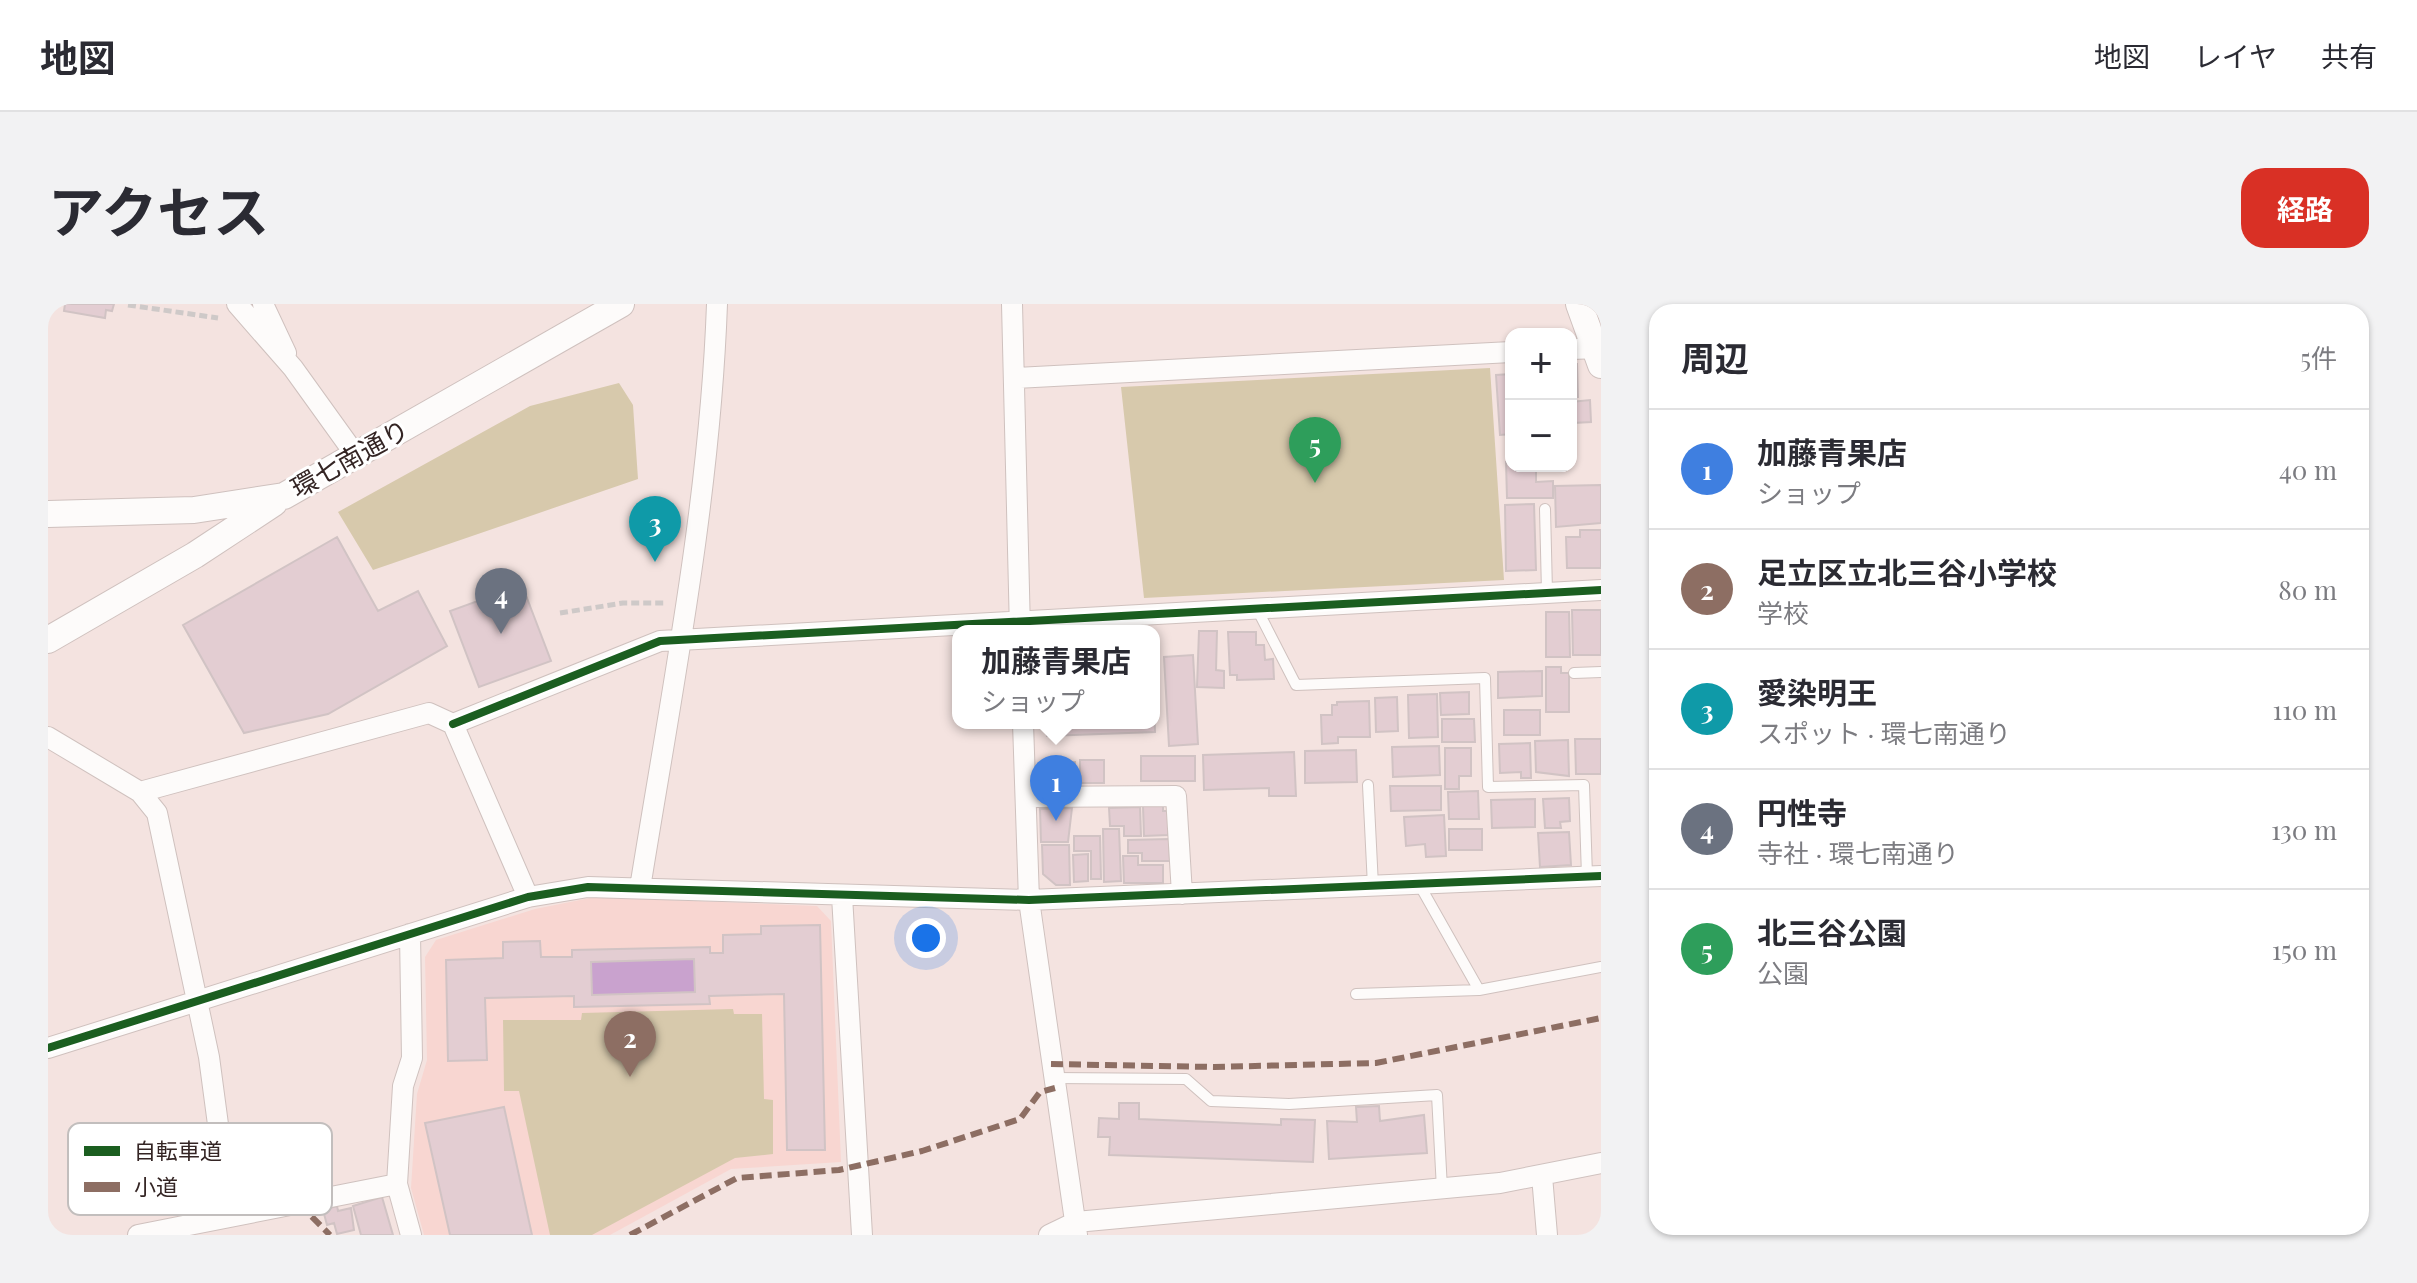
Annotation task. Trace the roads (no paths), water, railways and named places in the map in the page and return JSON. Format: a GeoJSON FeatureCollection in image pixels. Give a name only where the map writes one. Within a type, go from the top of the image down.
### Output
{"type":"FeatureCollection","features":[{"type":"Feature","properties":{"kind":"street"},"geometry":{"type":"LineString","coordinates":[[237,304],[293,368],[357,457]]}},
{"type":"Feature","properties":{"kind":"street"},"geometry":{"type":"LineString","coordinates":[[263,304],[293,368]]}},
{"type":"Feature","properties":{"kind":"street","name":"環七南通り"},"geometry":{"type":"LineString","coordinates":[[48,514],[194,510],[284,496],[621,304]]}},
{"type":"Feature","properties":{"kind":"street"},"geometry":{"type":"LineString","coordinates":[[640,888],[680,639],[714,391],[717,304]]}},
{"type":"Feature","properties":{"kind":"street"},"geometry":{"type":"LineString","coordinates":[[1012,304],[1020,625]]}},
{"type":"Feature","properties":{"kind":"street"},"geometry":{"type":"LineString","coordinates":[[1579,304],[1592,352]]}},
{"type":"Feature","properties":{"kind":"street"},"geometry":{"type":"LineString","coordinates":[[1015,378],[1505,352]]}},
{"type":"Feature","properties":{"kind":"street"},"geometry":{"type":"LineString","coordinates":[[48,640],[195,555],[284,496]]}},
{"type":"Feature","properties":{"kind":"street"},"geometry":{"type":"LineString","coordinates":[[1046,625],[1257,609],[1601,590]]}},
{"type":"Feature","properties":{"kind":"street"},"geometry":{"type":"LineString","coordinates":[[453,724],[660,641],[952,629]]}},
{"type":"Feature","properties":{"kind":"street"},"geometry":{"type":"LineString","coordinates":[[140,792],[429,713],[453,724],[528,897]]}},
{"type":"Feature","properties":{"kind":"street"},"geometry":{"type":"LineString","coordinates":[[1023,729],[1029,900],[1076,1229]]}},
{"type":"Feature","properties":{"kind":"street"},"geometry":{"type":"LineString","coordinates":[[48,737],[140,792],[157,813],[197,999],[217,1123]]}},
{"type":"Feature","properties":{"kind":"street"},"geometry":{"type":"LineString","coordinates":[[1026,797],[1176,796],[1182,894]]}},
{"type":"Feature","properties":{"kind":"street"},"geometry":{"type":"LineString","coordinates":[[48,1048],[528,897],[588,887],[1029,900],[1594,876]]}},
{"type":"Feature","properties":{"kind":"street"},"geometry":{"type":"LineString","coordinates":[[842,896],[862,1235]]}},
{"type":"Feature","properties":{"kind":"street"},"geometry":{"type":"LineString","coordinates":[[410,934],[412,1058],[403,1086],[397,1184],[411,1235]]}},
{"type":"Feature","properties":{"kind":"street"},"geometry":{"type":"LineString","coordinates":[[1049,1235],[1076,1229],[1542,1176],[1601,1163]]}},
{"type":"Feature","properties":{"kind":"street"},"geometry":{"type":"LineString","coordinates":[[1542,1176],[1547,1235]]}},
{"type":"Feature","properties":{"kind":"street"},"geometry":{"type":"LineString","coordinates":[[332,1196],[397,1184]]}},
{"type":"Feature","properties":{"kind":"street"},"geometry":{"type":"LineString","coordinates":[[138,1235],[233,1215]]}},
{"type":"Feature","properties":{"kind":"lane"},"geometry":{"type":"LineString","coordinates":[[1545,509],[1547,592]]}},
{"type":"Feature","properties":{"kind":"lane"},"geometry":{"type":"LineString","coordinates":[[1257,609],[1296,685],[1485,678],[1488,787],[1584,785],[1594,876]]}},
{"type":"Feature","properties":{"kind":"lane"},"geometry":{"type":"LineString","coordinates":[[1574,673],[1601,672]]}},
{"type":"Feature","properties":{"kind":"lane"},"geometry":{"type":"LineString","coordinates":[[1368,785],[1373,886]]}},
{"type":"Feature","properties":{"kind":"lane"},"geometry":{"type":"LineString","coordinates":[[1419,884],[1479,990]]}},
{"type":"Feature","properties":{"kind":"lane"},"geometry":{"type":"LineString","coordinates":[[1356,994],[1479,990],[1601,967]]}},
{"type":"Feature","properties":{"kind":"lane"},"geometry":{"type":"LineString","coordinates":[[1053,1078],[1186,1079],[1211,1101],[1289,1104],[1437,1095],[1442,1189]]}},
{"type":"Feature","properties":{"kind":"place","name":"北三谷公園"},"geometry":{"type":"Point","coordinates":[1315,483]}},
{"type":"Feature","properties":{"kind":"place","name":"愛染明王"},"geometry":{"type":"Point","coordinates":[655,562]}},
{"type":"Feature","properties":{"kind":"place","name":"円性寺"},"geometry":{"type":"Point","coordinates":[501,634]}},
{"type":"Feature","properties":{"kind":"place","name":"加藤青果店"},"geometry":{"type":"Point","coordinates":[1056,821]}},
{"type":"Feature","properties":{"kind":"place","name":"足立区立北三谷小学校"},"geometry":{"type":"Point","coordinates":[630,1077]}}]}
